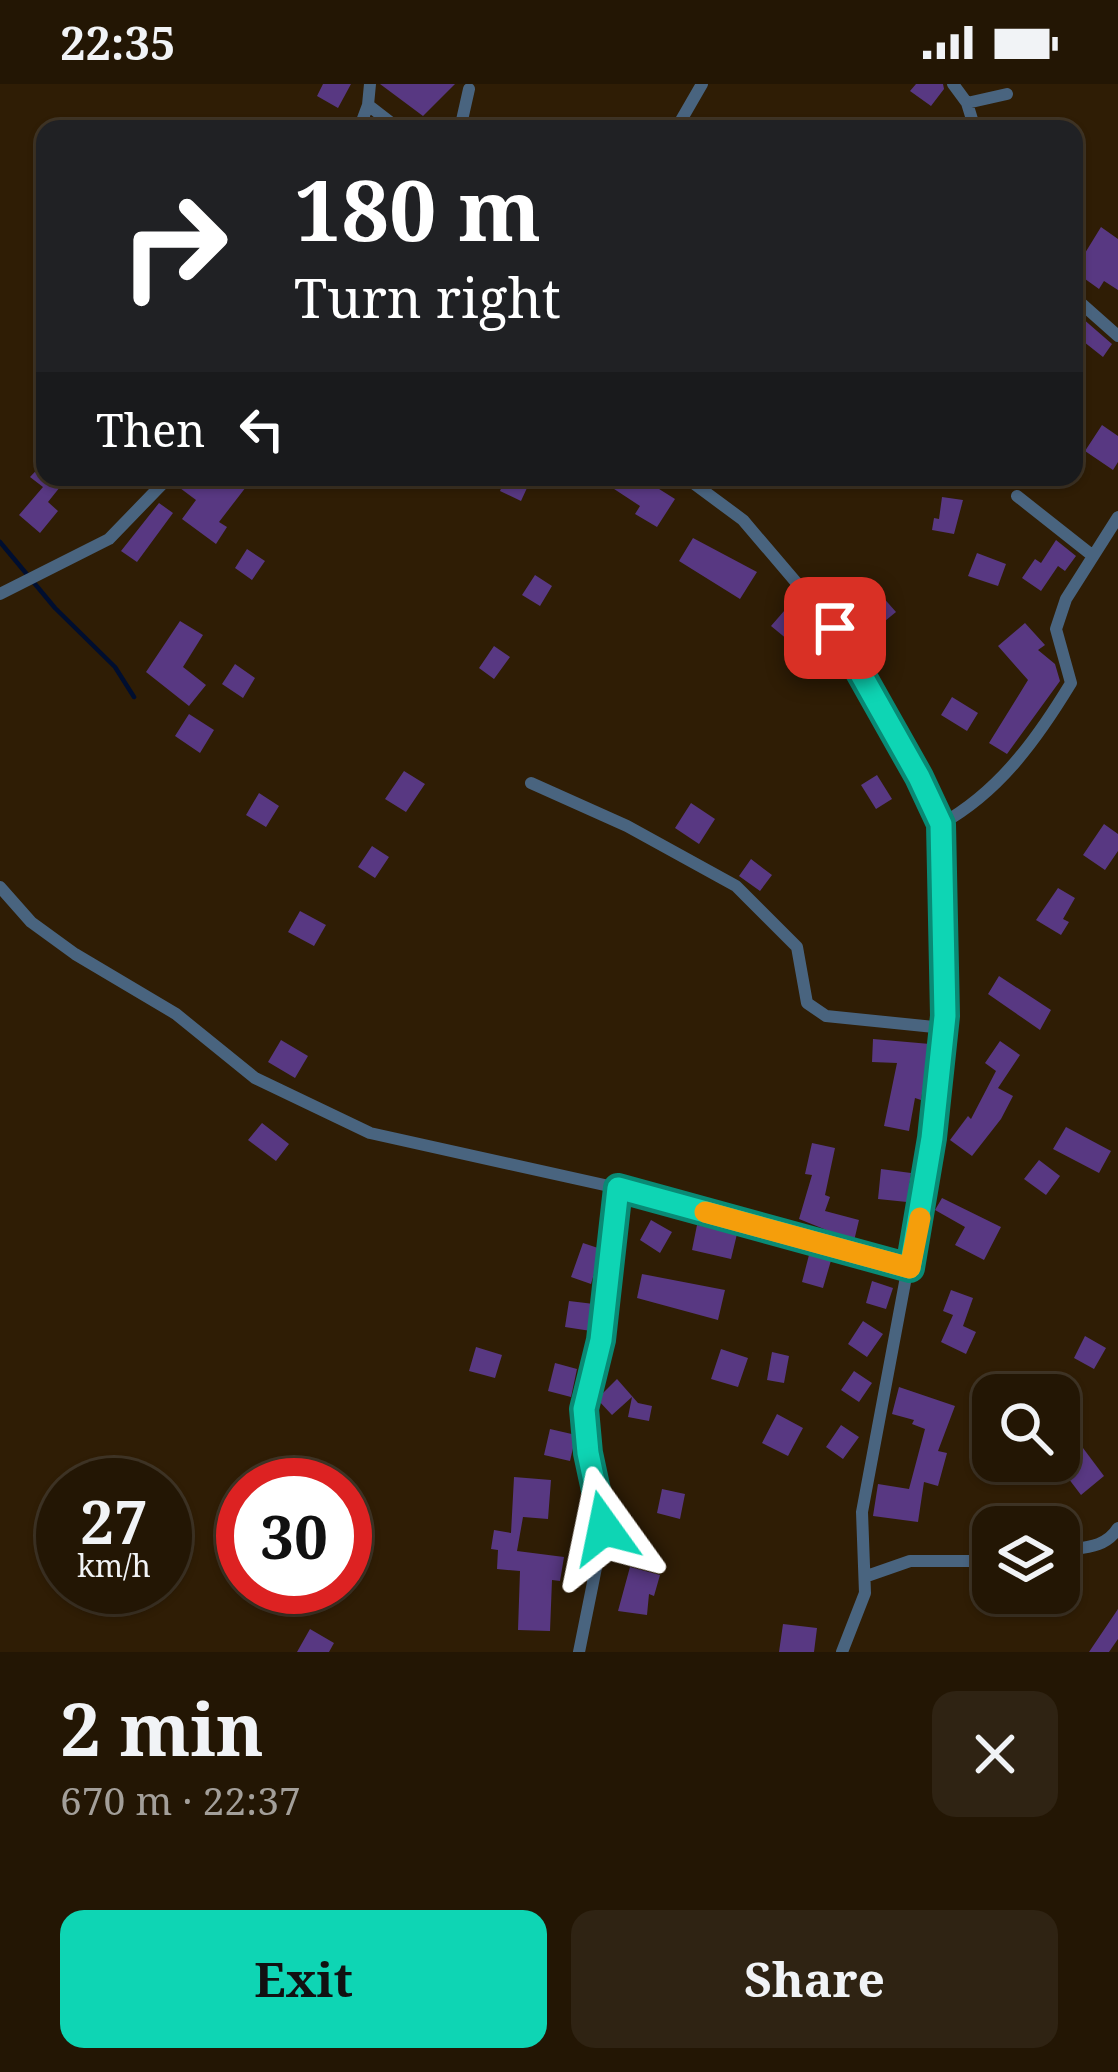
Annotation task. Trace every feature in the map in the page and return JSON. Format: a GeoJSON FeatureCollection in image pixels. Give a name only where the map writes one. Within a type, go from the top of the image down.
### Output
{"type":"FeatureCollection","features":[{"type":"Feature","properties":{"kind":"street"},"geometry":{"type":"LineString","coordinates":[[362,120],[370,84]]}},
{"type":"Feature","properties":{"kind":"street"},"geometry":{"type":"LineString","coordinates":[[681,120],[702,84]]}},
{"type":"Feature","properties":{"kind":"street"},"geometry":{"type":"LineString","coordinates":[[953,84],[972,120]]}},
{"type":"Feature","properties":{"kind":"street"},"geometry":{"type":"LineString","coordinates":[[462,120],[469,89]]}},
{"type":"Feature","properties":{"kind":"street"},"geometry":{"type":"LineString","coordinates":[[967,103],[1007,94]]}},
{"type":"Feature","properties":{"kind":"street"},"geometry":{"type":"LineString","coordinates":[[368,105],[387,120]]}},
{"type":"Feature","properties":{"kind":"street"},"geometry":{"type":"LineString","coordinates":[[1083,305],[1118,336]]}},
{"type":"Feature","properties":{"kind":"street"},"geometry":{"type":"LineString","coordinates":[[0,594],[110,539],[160,486]]}},
{"type":"Feature","properties":{"kind":"street"},"geometry":{"type":"LineString","coordinates":[[697,486],[743,520],[835,628],[941,824],[944,1028],[928,1171],[862,1512],[867,1576],[842,1652]]}},
{"type":"Feature","properties":{"kind":"street"},"geometry":{"type":"LineString","coordinates":[[1017,496],[1094,556]]}},
{"type":"Feature","properties":{"kind":"street"},"geometry":{"type":"LineString","coordinates":[[941,824],[974,806],[1038,737],[1071,683],[1056,629],[1066,599],[1118,517]]}},
{"type":"Feature","properties":{"kind":"street"},"geometry":{"type":"LineString","coordinates":[[531,783],[627,826],[736,886],[797,947],[807,1003],[826,1016],[944,1028]]}},
{"type":"Feature","properties":{"kind":"street"},"geometry":{"type":"LineString","coordinates":[[0,886],[31,922],[176,1014],[255,1078],[370,1132],[618,1188],[910,1268]]}},
{"type":"Feature","properties":{"kind":"street"},"geometry":{"type":"LineString","coordinates":[[579,1652],[604,1528],[584,1409],[601,1340],[618,1188]]}},
{"type":"Feature","properties":{"kind":"street"},"geometry":{"type":"LineString","coordinates":[[1080,1547],[1109,1542],[1118,1528]]}},
{"type":"Feature","properties":{"kind":"street"},"geometry":{"type":"LineString","coordinates":[[867,1576],[910,1562],[972,1561]]}},
{"type":"Feature","properties":{"kind":"building"},"geometry":{"type":"Polygon","coordinates":[[[323,84],[351,84],[338,108],[317,96],[323,84]]]}},
{"type":"Feature","properties":{"kind":"building"},"geometry":{"type":"Polygon","coordinates":[[[380,84],[455,84],[423,116],[380,84]]]}},
{"type":"Feature","properties":{"kind":"building"},"geometry":{"type":"Polygon","coordinates":[[[916,84],[943,84],[944,89],[931,106],[910,91],[916,84]]]}},
{"type":"Feature","properties":{"kind":"building"},"geometry":{"type":"Polygon","coordinates":[[[1101,227],[1118,239],[1118,290],[1104,281],[1099,289],[1083,277],[1083,256],[1101,227]]]}},
{"type":"Feature","properties":{"kind":"building"},"geometry":{"type":"Polygon","coordinates":[[[1083,319],[1112,344],[1103,357],[1083,341],[1083,319]]]}},
{"type":"Feature","properties":{"kind":"building"},"geometry":{"type":"Polygon","coordinates":[[[1102,425],[1118,436],[1118,462],[1113,470],[1085,451],[1102,425]]]}},
{"type":"Feature","properties":{"kind":"building"},"geometry":{"type":"Polygon","coordinates":[[[61,486],[48,502],[58,511],[40,533],[19,515],[43,487],[61,486]]]}},
{"type":"Feature","properties":{"kind":"building"},"geometry":{"type":"Polygon","coordinates":[[[177,486],[246,487],[219,522],[227,527],[216,544],[182,519],[196,500],[177,486]]]}},
{"type":"Feature","properties":{"kind":"building"},"geometry":{"type":"Polygon","coordinates":[[[502,486],[528,486],[521,501],[500,491],[502,486]]]}},
{"type":"Feature","properties":{"kind":"building"},"geometry":{"type":"Polygon","coordinates":[[[610,486],[654,486],[675,499],[657,527],[635,514],[640,506],[610,486]]]}},
{"type":"Feature","properties":{"kind":"building"},"geometry":{"type":"Polygon","coordinates":[[[942,497],[963,500],[954,534],[932,530],[942,497]]]}},
{"type":"Feature","properties":{"kind":"building"},"geometry":{"type":"Polygon","coordinates":[[[159,503],[173,513],[137,562],[121,551],[159,503]]]}},
{"type":"Feature","properties":{"kind":"building"},"geometry":{"type":"Polygon","coordinates":[[[693,538],[757,572],[740,599],[679,561],[693,538]]]}},
{"type":"Feature","properties":{"kind":"building"},"geometry":{"type":"Polygon","coordinates":[[[1056,540],[1076,556],[1065,571],[1058,566],[1041,591],[1022,578],[1035,559],[1041,563],[1056,540]]]}},
{"type":"Feature","properties":{"kind":"building"},"geometry":{"type":"Polygon","coordinates":[[[247,549],[265,561],[252,580],[235,568],[247,549]]]}},
{"type":"Feature","properties":{"kind":"building"},"geometry":{"type":"Polygon","coordinates":[[[977,553],[1006,564],[998,586],[968,576],[977,553]]]}},
{"type":"Feature","properties":{"kind":"building"},"geometry":{"type":"Polygon","coordinates":[[[535,575],[552,586],[540,606],[522,595],[535,575]]]}},
{"type":"Feature","properties":{"kind":"building"},"geometry":{"type":"Polygon","coordinates":[[[860,584],[874,601],[881,595],[896,612],[874,630],[859,613],[866,607],[852,591],[860,584]]]}},
{"type":"Feature","properties":{"kind":"building"},"geometry":{"type":"Polygon","coordinates":[[[791,603],[818,626],[799,649],[771,626],[791,603]]]}},
{"type":"Feature","properties":{"kind":"building"},"geometry":{"type":"Polygon","coordinates":[[[180,621],[203,635],[183,667],[206,685],[189,706],[146,672],[180,621]]]}},
{"type":"Feature","properties":{"kind":"building"},"geometry":{"type":"Polygon","coordinates":[[[1025,623],[1045,645],[1038,650],[1055,664],[1060,681],[1007,754],[989,743],[1028,680],[998,646],[1025,623]]]}},
{"type":"Feature","properties":{"kind":"building"},"geometry":{"type":"Polygon","coordinates":[[[494,646],[510,657],[494,679],[479,668],[494,646]]]}},
{"type":"Feature","properties":{"kind":"building"},"geometry":{"type":"Polygon","coordinates":[[[235,664],[255,678],[243,698],[222,684],[235,664]]]}},
{"type":"Feature","properties":{"kind":"building"},"geometry":{"type":"Polygon","coordinates":[[[952,697],[978,713],[967,731],[941,715],[952,697]]]}},
{"type":"Feature","properties":{"kind":"building"},"geometry":{"type":"Polygon","coordinates":[[[189,714],[214,730],[200,753],[175,736],[189,714]]]}},
{"type":"Feature","properties":{"kind":"building"},"geometry":{"type":"Polygon","coordinates":[[[404,771],[425,784],[406,812],[385,799],[404,771]]]}},
{"type":"Feature","properties":{"kind":"building"},"geometry":{"type":"Polygon","coordinates":[[[877,775],[892,799],[876,809],[861,785],[877,775]]]}},
{"type":"Feature","properties":{"kind":"building"},"geometry":{"type":"Polygon","coordinates":[[[259,793],[279,806],[266,827],[246,815],[259,793]]]}},
{"type":"Feature","properties":{"kind":"building"},"geometry":{"type":"Polygon","coordinates":[[[691,803],[715,819],[699,844],[675,828],[691,803]]]}},
{"type":"Feature","properties":{"kind":"building"},"geometry":{"type":"Polygon","coordinates":[[[1104,824],[1118,834],[1118,851],[1105,870],[1083,855],[1104,824]]]}},
{"type":"Feature","properties":{"kind":"building"},"geometry":{"type":"Polygon","coordinates":[[[372,846],[389,857],[375,878],[358,867],[372,846]]]}},
{"type":"Feature","properties":{"kind":"building"},"geometry":{"type":"Polygon","coordinates":[[[751,859],[772,875],[760,891],[739,876],[751,859]]]}},
{"type":"Feature","properties":{"kind":"building"},"geometry":{"type":"Polygon","coordinates":[[[1058,888],[1075,898],[1063,919],[1069,922],[1061,935],[1036,920],[1058,888]]]}},
{"type":"Feature","properties":{"kind":"building"},"geometry":{"type":"Polygon","coordinates":[[[300,911],[326,925],[314,946],[288,932],[300,911]]]}},
{"type":"Feature","properties":{"kind":"building"},"geometry":{"type":"Polygon","coordinates":[[[999,976],[1051,1010],[1040,1030],[988,994],[999,976]]]}},
{"type":"Feature","properties":{"kind":"building"},"geometry":{"type":"Polygon","coordinates":[[[873,1039],[930,1044],[921,1100],[915,1098],[909,1131],[884,1126],[897,1063],[872,1062],[873,1039]]]}},
{"type":"Feature","properties":{"kind":"building"},"geometry":{"type":"Polygon","coordinates":[[[281,1040],[308,1056],[295,1078],[268,1062],[281,1040]]]}},
{"type":"Feature","properties":{"kind":"building"},"geometry":{"type":"Polygon","coordinates":[[[1000,1041],[1020,1055],[998,1088],[1013,1096],[972,1156],[950,1140],[968,1116],[971,1119],[996,1071],[985,1063],[1000,1041]]]}},
{"type":"Feature","properties":{"kind":"building"},"geometry":{"type":"Polygon","coordinates":[[[262,1123],[289,1144],[276,1161],[248,1140],[262,1123]]]}},
{"type":"Feature","properties":{"kind":"building"},"geometry":{"type":"Polygon","coordinates":[[[1066,1127],[1111,1151],[1099,1173],[1053,1149],[1066,1127]]]}},
{"type":"Feature","properties":{"kind":"building"},"geometry":{"type":"Polygon","coordinates":[[[812,1143],[835,1148],[825,1211],[859,1220],[854,1241],[799,1219],[812,1175],[805,1174],[812,1143]]]}},
{"type":"Feature","properties":{"kind":"building"},"geometry":{"type":"Polygon","coordinates":[[[1039,1160],[1060,1176],[1046,1195],[1024,1179],[1039,1160]]]}},
{"type":"Feature","properties":{"kind":"building"},"geometry":{"type":"Polygon","coordinates":[[[881,1169],[911,1173],[907,1202],[878,1199],[881,1169]]]}},
{"type":"Feature","properties":{"kind":"building"},"geometry":{"type":"Polygon","coordinates":[[[942,1198],[1001,1227],[984,1260],[955,1245],[965,1227],[935,1210],[942,1198]]]}},
{"type":"Feature","properties":{"kind":"building"},"geometry":{"type":"Polygon","coordinates":[[[651,1220],[672,1232],[660,1253],[640,1240],[651,1220]]]}},
{"type":"Feature","properties":{"kind":"building"},"geometry":{"type":"Polygon","coordinates":[[[697,1225],[737,1234],[731,1259],[692,1250],[697,1225]]]}},
{"type":"Feature","properties":{"kind":"building"},"geometry":{"type":"Polygon","coordinates":[[[583,1243],[601,1249],[591,1284],[571,1277],[583,1243]]]}},
{"type":"Feature","properties":{"kind":"building"},"geometry":{"type":"Polygon","coordinates":[[[810,1251],[832,1257],[823,1288],[802,1282],[810,1251]]]}},
{"type":"Feature","properties":{"kind":"building"},"geometry":{"type":"Polygon","coordinates":[[[642,1274],[725,1290],[718,1320],[637,1298],[642,1274]]]}},
{"type":"Feature","properties":{"kind":"building"},"geometry":{"type":"Polygon","coordinates":[[[872,1281],[893,1288],[886,1309],[866,1303],[872,1281]]]}},
{"type":"Feature","properties":{"kind":"building"},"geometry":{"type":"Polygon","coordinates":[[[951,1290],[973,1298],[963,1326],[976,1332],[966,1354],[941,1342],[953,1315],[943,1311],[951,1290]]]}},
{"type":"Feature","properties":{"kind":"building"},"geometry":{"type":"Polygon","coordinates":[[[569,1301],[594,1304],[591,1331],[565,1327],[569,1301]]]}},
{"type":"Feature","properties":{"kind":"building"},"geometry":{"type":"Polygon","coordinates":[[[863,1321],[883,1334],[867,1357],[848,1344],[863,1321]]]}},
{"type":"Feature","properties":{"kind":"building"},"geometry":{"type":"Polygon","coordinates":[[[1085,1336],[1106,1348],[1094,1369],[1074,1358],[1085,1336]]]}},
{"type":"Feature","properties":{"kind":"building"},"geometry":{"type":"Polygon","coordinates":[[[476,1347],[502,1355],[495,1378],[469,1371],[476,1347]]]}},
{"type":"Feature","properties":{"kind":"building"},"geometry":{"type":"Polygon","coordinates":[[[721,1349],[748,1358],[738,1387],[711,1379],[721,1349]]]}},
{"type":"Feature","properties":{"kind":"building"},"geometry":{"type":"Polygon","coordinates":[[[772,1352],[789,1356],[784,1383],[767,1380],[772,1352]]]}},
{"type":"Feature","properties":{"kind":"building"},"geometry":{"type":"Polygon","coordinates":[[[555,1363],[577,1369],[571,1397],[548,1391],[555,1363]]]}},
{"type":"Feature","properties":{"kind":"building"},"geometry":{"type":"Polygon","coordinates":[[[854,1371],[872,1383],[859,1402],[841,1390],[854,1371]]]}},
{"type":"Feature","properties":{"kind":"building"},"geometry":{"type":"Polygon","coordinates":[[[617,1379],[638,1403],[652,1406],[649,1421],[628,1417],[632,1397],[612,1415],[597,1399],[617,1379]]]}},
{"type":"Feature","properties":{"kind":"building"},"geometry":{"type":"Polygon","coordinates":[[[899,1387],[955,1406],[938,1451],[947,1453],[938,1486],[924,1482],[918,1522],[873,1516],[878,1484],[909,1489],[925,1429],[912,1424],[914,1420],[892,1414],[899,1387]]]}},
{"type":"Feature","properties":{"kind":"building"},"geometry":{"type":"Polygon","coordinates":[[[777,1414],[803,1428],[788,1456],[762,1443],[777,1414]]]}},
{"type":"Feature","properties":{"kind":"building"},"geometry":{"type":"Polygon","coordinates":[[[841,1425],[859,1437],[843,1459],[826,1447],[841,1425]]]}},
{"type":"Feature","properties":{"kind":"building"},"geometry":{"type":"Polygon","coordinates":[[[550,1429],[576,1435],[570,1461],[544,1455],[550,1429]]]}},
{"type":"Feature","properties":{"kind":"building"},"geometry":{"type":"Polygon","coordinates":[[[1080,1444],[1104,1476],[1081,1495],[1071,1482],[1080,1482],[1080,1444]]]}},
{"type":"Feature","properties":{"kind":"building"},"geometry":{"type":"Polygon","coordinates":[[[514,1477],[551,1480],[548,1519],[523,1517],[517,1551],[564,1557],[560,1581],[552,1580],[550,1631],[518,1630],[520,1571],[497,1569],[498,1550],[491,1549],[494,1530],[511,1533],[514,1477]]]}},
{"type":"Feature","properties":{"kind":"building"},"geometry":{"type":"Polygon","coordinates":[[[662,1489],[685,1494],[680,1519],[657,1513],[662,1489]]]}},
{"type":"Feature","properties":{"kind":"building"},"geometry":{"type":"Polygon","coordinates":[[[630,1567],[660,1575],[654,1596],[649,1594],[647,1615],[618,1611],[630,1567]]]}},
{"type":"Feature","properties":{"kind":"building"},"geometry":{"type":"Polygon","coordinates":[[[1118,1609],[1118,1639],[1109,1652],[1089,1652],[1118,1609]]]}},
{"type":"Feature","properties":{"kind":"building"},"geometry":{"type":"Polygon","coordinates":[[[783,1624],[817,1628],[814,1652],[779,1652],[783,1624]]]}},
{"type":"Feature","properties":{"kind":"building"},"geometry":{"type":"Polygon","coordinates":[[[310,1629],[334,1643],[329,1652],[297,1652],[310,1629]]]}},
{"type":"Feature","properties":{"kind":"waterway"},"geometry":{"type":"LineString","coordinates":[[0,542],[55,608],[115,667],[134,697]]}},
{"type":"Feature","properties":{"kind":"slow traffic"},"geometry":{"type":"LineString","coordinates":[[705,1212],[910,1268],[920,1218]]}},
{"type":"Feature","properties":{"kind":"route"},"geometry":{"type":"LineString","coordinates":[[604,1528],[584,1409],[601,1340],[618,1188],[910,1268],[926,1187],[945,1016],[941,824],[835,628]]}}]}
